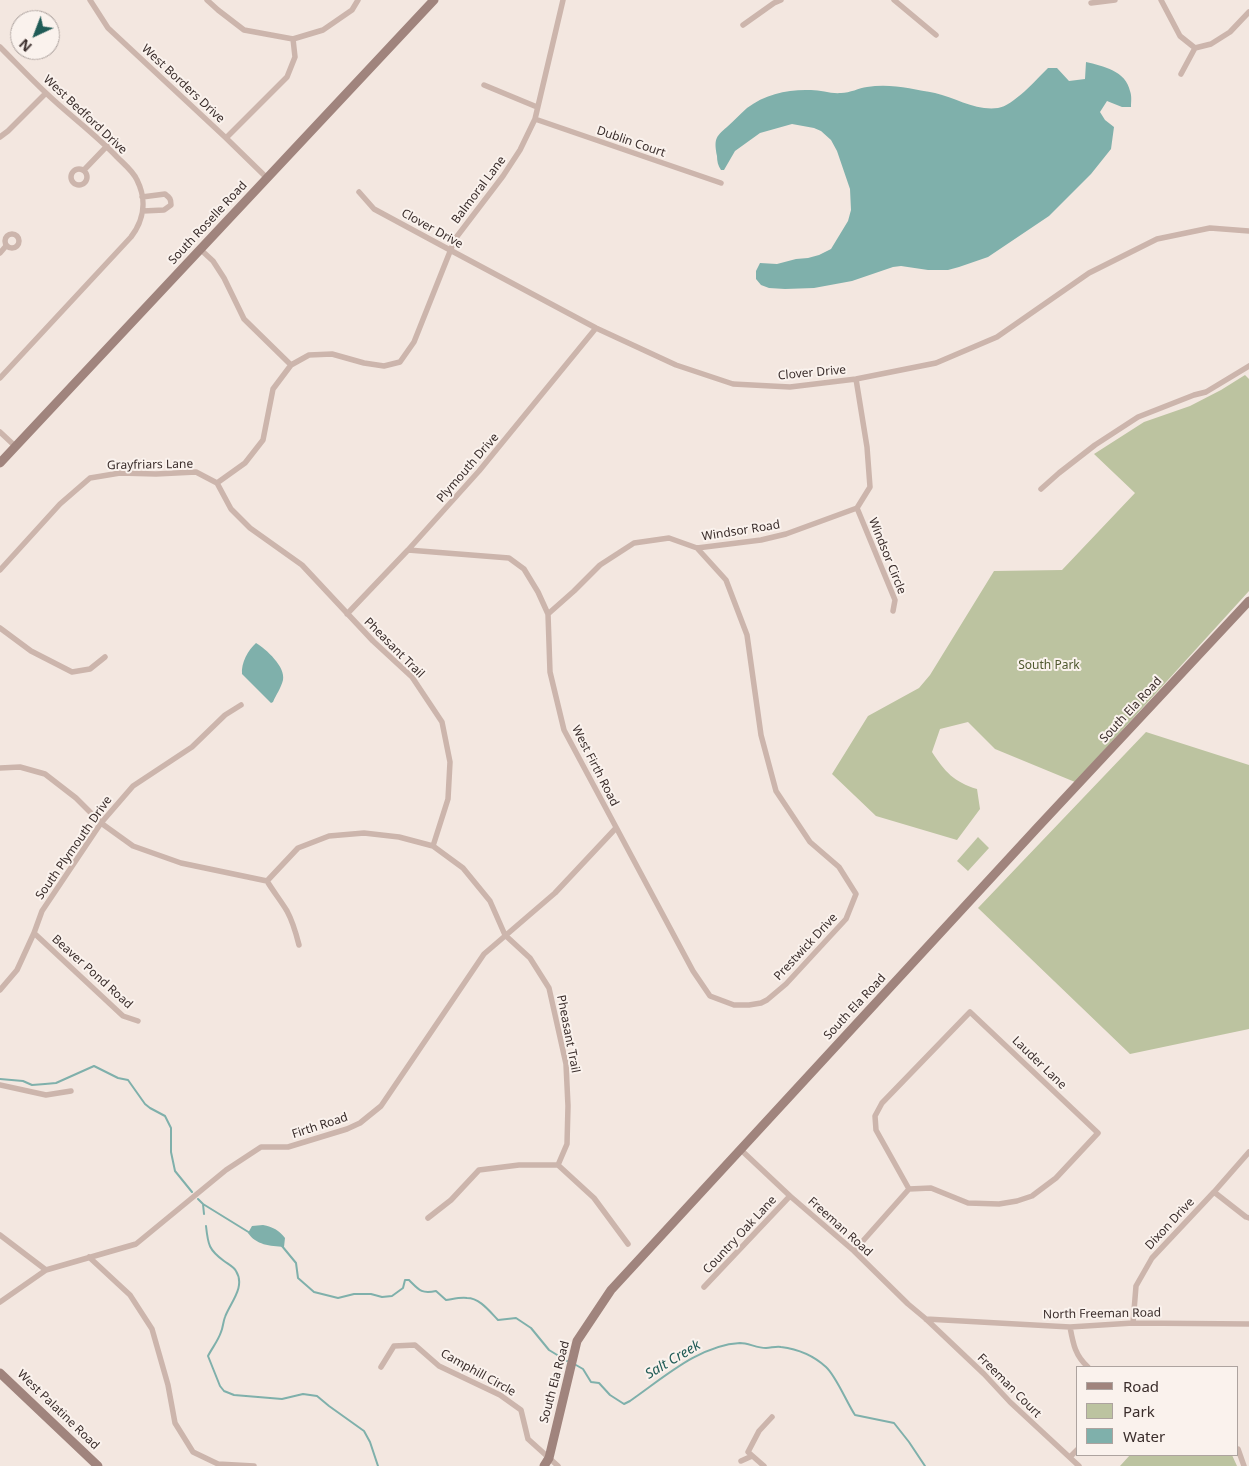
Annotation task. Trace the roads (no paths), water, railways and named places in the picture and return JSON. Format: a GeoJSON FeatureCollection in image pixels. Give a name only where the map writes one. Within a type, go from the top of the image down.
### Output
{"type":"FeatureCollection","features":[{"type":"Feature","properties":{"kind":"main road","name":"South Roselle Road"},"geometry":{"type":"LineString","coordinates":[[0,463],[434,0]]}},
{"type":"Feature","properties":{"kind":"main road","name":"South Ela Road"},"geometry":{"type":"LineString","coordinates":[[546,1462],[577,1341],[611,1290],[1249,601]]}},
{"type":"Feature","properties":{"kind":"main road","name":"West Palatine Road"},"geometry":{"type":"LineString","coordinates":[[0,1373],[98,1466]]}},
{"type":"Feature","properties":{"kind":"street","name":"West Borders Drive"},"geometry":{"type":"LineString","coordinates":[[90,0],[108,28],[267,178]]}},
{"type":"Feature","properties":{"kind":"street"},"geometry":{"type":"LineString","coordinates":[[207,0],[244,30],[293,39],[322,30],[352,10],[358,0]]}},
{"type":"Feature","properties":{"kind":"street","name":"Balmoral Lane"},"geometry":{"type":"LineString","coordinates":[[290,365],[309,355],[332,354],[364,363],[384,366],[400,362],[414,342],[450,250],[459,233],[503,176],[520,150],[534,119],[563,0]]}},
{"type":"Feature","properties":{"kind":"street"},"geometry":{"type":"LineString","coordinates":[[742,25],[781,0]]}},
{"type":"Feature","properties":{"kind":"street"},"geometry":{"type":"LineString","coordinates":[[894,0],[936,35]]}},
{"type":"Feature","properties":{"kind":"street"},"geometry":{"type":"LineString","coordinates":[[1091,3],[1116,0]]}},
{"type":"Feature","properties":{"kind":"street"},"geometry":{"type":"LineString","coordinates":[[1162,0],[1180,36],[1195,48]]}},
{"type":"Feature","properties":{"kind":"street"},"geometry":{"type":"LineString","coordinates":[[1181,74],[1195,48],[1211,44],[1230,32],[1249,12]]}},
{"type":"Feature","properties":{"kind":"street"},"geometry":{"type":"LineString","coordinates":[[226,138],[287,77],[294,56],[293,39]]}},
{"type":"Feature","properties":{"kind":"street","name":"West Bedford Drive"},"geometry":{"type":"LineString","coordinates":[[0,47],[46,93],[106,146],[134,175],[141,191],[143,208]]}},
{"type":"Feature","properties":{"kind":"street"},"geometry":{"type":"LineString","coordinates":[[484,85],[537,107]]}},
{"type":"Feature","properties":{"kind":"street"},"geometry":{"type":"LineString","coordinates":[[0,137],[46,93]]}},
{"type":"Feature","properties":{"kind":"street","name":"Dublin Court"},"geometry":{"type":"LineString","coordinates":[[534,119],[721,183]]}},
{"type":"Feature","properties":{"kind":"street"},"geometry":{"type":"LineString","coordinates":[[84,170],[106,146]]}},
{"type":"Feature","properties":{"kind":"street","name":"Clover Drive"},"geometry":{"type":"LineString","coordinates":[[359,192],[374,208],[450,250],[596,328],[680,367],[733,384],[790,387],[856,379],[936,363],[997,337],[1089,273],[1157,239],[1210,228],[1249,231]]}},
{"type":"Feature","properties":{"kind":"street"},"geometry":{"type":"LineString","coordinates":[[0,378],[131,237],[140,222],[143,208],[164,210],[171,206],[170,198],[165,194],[142,197]]}},
{"type":"Feature","properties":{"kind":"street"},"geometry":{"type":"LineString","coordinates":[[0,253],[6,246]]}},
{"type":"Feature","properties":{"kind":"street"},"geometry":{"type":"LineString","coordinates":[[200,250],[213,262],[224,278],[244,319],[290,365],[273,389],[263,440],[245,463],[217,483]]}},
{"type":"Feature","properties":{"kind":"street","name":"Plymouth Drive"},"geometry":{"type":"LineString","coordinates":[[348,614],[480,471],[596,328]]}},
{"type":"Feature","properties":{"kind":"street"},"geometry":{"type":"LineString","coordinates":[[1041,489],[1096,445],[1138,418],[1206,392],[1248,368]]}},
{"type":"Feature","properties":{"kind":"street"},"geometry":{"type":"LineString","coordinates":[[856,379],[867,447],[870,488],[856,508]]}},
{"type":"Feature","properties":{"kind":"street"},"geometry":{"type":"LineString","coordinates":[[0,432],[15,446]]}},
{"type":"Feature","properties":{"kind":"street","name":"Grayfriars Lane"},"geometry":{"type":"LineString","coordinates":[[0,570],[60,504],[90,478],[120,473],[196,472],[217,483]]}},
{"type":"Feature","properties":{"kind":"street","name":"Pheasant Trail"},"geometry":{"type":"LineString","coordinates":[[217,483],[231,509],[250,528],[302,565],[372,641],[412,677],[442,722],[450,762],[448,799],[433,846],[463,868],[490,901],[505,935],[530,958],[549,988],[566,1064],[568,1106],[566,1144],[558,1165]]}},
{"type":"Feature","properties":{"kind":"street","name":"Windsor Road"},"geometry":{"type":"LineString","coordinates":[[548,614],[600,565],[634,543],[669,538],[697,548],[761,540],[786,534],[856,508]]}},
{"type":"Feature","properties":{"kind":"street","name":"Windsor Circle"},"geometry":{"type":"LineString","coordinates":[[856,508],[895,600],[893,612]]}},
{"type":"Feature","properties":{"kind":"street","name":"Prestwick Drive"},"geometry":{"type":"LineString","coordinates":[[616,828],[692,971],[710,996],[734,1005],[761,1003],[768,1000],[786,984],[846,918],[856,894],[839,867],[810,842],[776,791],[761,734],[747,634],[726,580],[697,548]]}},
{"type":"Feature","properties":{"kind":"street","name":"West Firth Road"},"geometry":{"type":"LineString","coordinates":[[408,550],[510,558],[524,569],[538,592],[548,614],[550,672],[564,730],[616,828]]}},
{"type":"Feature","properties":{"kind":"street"},"geometry":{"type":"LineString","coordinates":[[0,628],[31,651],[72,672],[90,669],[105,657]]}},
{"type":"Feature","properties":{"kind":"street","name":"South Plymouth Drive"},"geometry":{"type":"LineString","coordinates":[[0,990],[17,970],[42,911],[101,823],[133,786],[192,747],[225,715],[241,705]]}},
{"type":"Feature","properties":{"kind":"street"},"geometry":{"type":"LineString","coordinates":[[0,768],[20,767],[46,774],[76,798],[101,823],[133,846],[182,863],[267,881],[290,916],[300,945]]}},
{"type":"Feature","properties":{"kind":"street","name":"Firth Road"},"geometry":{"type":"LineString","coordinates":[[0,1302],[46,1270],[136,1244],[226,1170],[261,1148],[288,1147],[347,1129],[360,1123],[381,1106],[484,954],[555,893],[616,828]]}},
{"type":"Feature","properties":{"kind":"street"},"geometry":{"type":"LineString","coordinates":[[267,881],[298,848],[328,836],[364,833],[399,837],[433,846]]}},
{"type":"Feature","properties":{"kind":"street","name":"Beaver Pond Road"},"geometry":{"type":"LineString","coordinates":[[34,933],[123,1016],[138,1021]]}},
{"type":"Feature","properties":{"kind":"street","name":"Lauder Lane"},"geometry":{"type":"LineString","coordinates":[[970,1012],[1098,1133],[1056,1178],[1032,1196],[1017,1201],[999,1204],[968,1203],[931,1188],[909,1189],[876,1130],[875,1116],[882,1103],[970,1012]]}},
{"type":"Feature","properties":{"kind":"street"},"geometry":{"type":"LineString","coordinates":[[0,1084],[46,1095],[71,1091]]}},
{"type":"Feature","properties":{"kind":"street","name":"Freeman Road"},"geometry":{"type":"LineString","coordinates":[[740,1149],[790,1196],[854,1251],[926,1319]]}},
{"type":"Feature","properties":{"kind":"street","name":"Dixon Drive"},"geometry":{"type":"LineString","coordinates":[[1133,1323],[1136,1286],[1152,1258],[1249,1152]]}},
{"type":"Feature","properties":{"kind":"street"},"geometry":{"type":"LineString","coordinates":[[428,1218],[452,1200],[479,1170],[519,1165],[558,1165],[594,1198],[628,1244]]}},
{"type":"Feature","properties":{"kind":"street"},"geometry":{"type":"LineString","coordinates":[[854,1251],[909,1189]]}},
{"type":"Feature","properties":{"kind":"street"},"geometry":{"type":"LineString","coordinates":[[1214,1192],[1246,1218],[1249,1218]]}},
{"type":"Feature","properties":{"kind":"street","name":"Country Oak Lane"},"geometry":{"type":"LineString","coordinates":[[704,1287],[790,1196]]}},
{"type":"Feature","properties":{"kind":"street"},"geometry":{"type":"LineString","coordinates":[[0,1235],[46,1270]]}},
{"type":"Feature","properties":{"kind":"street"},"geometry":{"type":"LineString","coordinates":[[88,1257],[130,1296],[152,1329],[168,1385],[175,1423],[193,1452],[218,1464],[254,1466]]}},
{"type":"Feature","properties":{"kind":"street","name":"North Freeman Road"},"geometry":{"type":"LineString","coordinates":[[926,1319],[1070,1327],[1133,1323],[1249,1324]]}},
{"type":"Feature","properties":{"kind":"street","name":"Freeman Court"},"geometry":{"type":"LineString","coordinates":[[926,1319],[984,1374],[1010,1402],[1079,1466]]}},
{"type":"Feature","properties":{"kind":"street"},"geometry":{"type":"LineString","coordinates":[[1070,1327],[1073,1345],[1078,1357],[1087,1366]]}},
{"type":"Feature","properties":{"kind":"street","name":"Camphill Circle"},"geometry":{"type":"LineString","coordinates":[[381,1367],[394,1346],[415,1345],[439,1366],[500,1395],[521,1410],[528,1439],[546,1462]]}},
{"type":"Feature","properties":{"kind":"street"},"geometry":{"type":"LineString","coordinates":[[764,1466],[748,1452],[759,1431],[772,1417]]}},
{"type":"Feature","properties":{"kind":"street"},"geometry":{"type":"LineString","coordinates":[[1070,1457],[1076,1451]]}},
{"type":"Feature","properties":{"kind":"street"},"geometry":{"type":"LineString","coordinates":[[1239,1452],[1244,1466]]}},
{"type":"Feature","properties":{"kind":"street"},"geometry":{"type":"LineString","coordinates":[[741,1461],[752,1456]]}},
{"type":"Feature","properties":{"kind":"street"},"geometry":{"type":"LineString","coordinates":[[546,1462],[558,1466]]}},
{"type":"Feature","properties":{"kind":"water"},"geometry":{"type":"Polygon","coordinates":[[[1086,62],[1113,70],[1119,74],[1128,84],[1131,93],[1131,107],[1122,107],[1107,101],[1100,112],[1105,120],[1114,127],[1111,149],[1091,174],[1049,216],[988,257],[948,270],[893,267],[852,281],[814,288],[769,288],[761,285],[756,279],[756,271],[760,263],[777,264],[808,258],[831,249],[848,221],[851,210],[850,189],[837,151],[831,140],[821,131],[814,128],[792,124],[760,133],[735,151],[724,170],[721,170],[718,163],[716,139],[744,110],[754,103],[778,93],[794,90],[841,93],[867,87],[884,86],[935,93],[982,108],[998,108],[1018,97],[1048,68],[1057,68],[1069,81],[1085,79],[1086,62]]]}},
{"type":"Feature","properties":{"kind":"water"},"geometry":{"type":"Polygon","coordinates":[[[256,643],[274,659],[283,675],[281,686],[271,703],[242,674],[246,657],[256,643]]]}},
{"type":"Feature","properties":{"kind":"water"},"geometry":{"type":"Polygon","coordinates":[[[263,1225],[276,1229],[283,1235],[285,1238],[284,1247],[259,1242],[248,1233],[252,1226],[263,1225]]]}},
{"type":"Feature","properties":{"kind":"waterway","name":"Salt Creek"},"geometry":{"type":"LineString","coordinates":[[0,1079],[23,1081],[32,1085],[56,1083],[94,1066],[118,1078],[128,1080],[145,1104],[165,1116],[171,1128],[171,1152],[175,1171],[192,1192]]}},
{"type":"Feature","properties":{"kind":"waterway","name":"Salt Creek"},"geometry":{"type":"LineString","coordinates":[[198,1199],[250,1233]]}},
{"type":"Feature","properties":{"kind":"waterway","name":"Salt Creek"},"geometry":{"type":"LineString","coordinates":[[203,1204],[204,1214]]}},
{"type":"Feature","properties":{"kind":"waterway"},"geometry":{"type":"LineString","coordinates":[[206,1226],[210,1246],[215,1254],[232,1267],[239,1277],[236,1295],[225,1317],[220,1335],[208,1356],[220,1386],[224,1391],[234,1395],[282,1399],[303,1394],[317,1396],[364,1431],[378,1466]]}},
{"type":"Feature","properties":{"kind":"waterway","name":"Salt Creek"},"geometry":{"type":"LineString","coordinates":[[282,1246],[296,1263],[298,1278],[314,1292],[338,1298],[354,1294],[371,1294],[382,1297],[392,1296],[403,1288],[405,1280],[409,1280],[421,1290],[427,1292],[436,1291],[446,1300],[457,1298],[476,1300],[498,1320],[516,1318],[531,1328],[549,1350],[567,1361]]}},
{"type":"Feature","properties":{"kind":"waterway","name":"Salt Creek"},"geometry":{"type":"LineString","coordinates":[[576,1365],[583,1369],[591,1382],[599,1383],[610,1395],[624,1404],[696,1356],[725,1345],[740,1343],[763,1348],[779,1347],[793,1349],[811,1356],[830,1371],[855,1415],[894,1423],[925,1466]]}},
{"type":"Feature","properties":{"kind":"park label","name":"South Park"},"geometry":{"type":"Point","coordinates":[1049,666]}}]}
